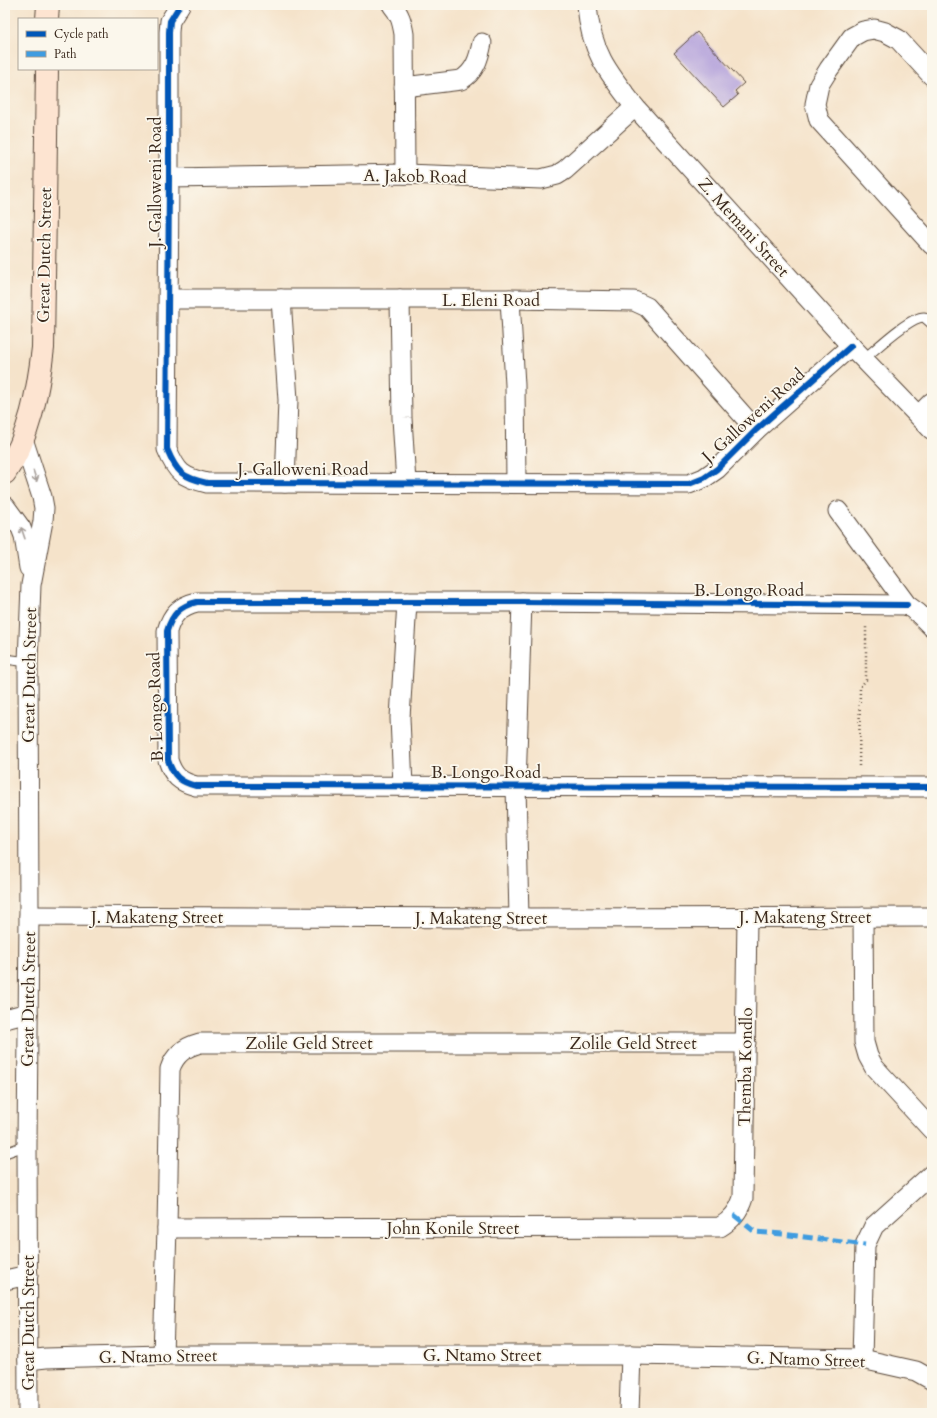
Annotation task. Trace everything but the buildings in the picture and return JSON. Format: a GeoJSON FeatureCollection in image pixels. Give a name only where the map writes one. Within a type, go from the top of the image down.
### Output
{"type":"FeatureCollection","features":[{"type":"Feature","properties":{"kind":"street"},"geometry":{"type":"LineString","coordinates":[[47,18],[48,5]]}},
{"type":"Feature","properties":{"kind":"street","name":"J. Galloweni Road"},"geometry":{"type":"LineString","coordinates":[[180,5],[170,21],[168,32],[169,299],[167,449],[173,464],[181,473],[193,480],[207,483],[689,484],[704,478],[717,469],[756,430],[858,352]]}},
{"type":"Feature","properties":{"kind":"street"},"geometry":{"type":"LineString","coordinates":[[392,5],[402,19],[404,34],[405,174]]}},
{"type":"Feature","properties":{"kind":"street","name":"Z. Memani Street"},"geometry":{"type":"LineString","coordinates":[[587,5],[592,37],[602,62],[635,107],[858,352],[926,409],[932,430]]}},
{"type":"Feature","properties":{"kind":"street"},"geometry":{"type":"LineString","coordinates":[[932,76],[898,40],[885,32],[874,29],[863,31],[852,37],[829,69],[819,85],[815,104],[819,120],[932,246]]}},
{"type":"Feature","properties":{"kind":"street"},"geometry":{"type":"LineString","coordinates":[[404,88],[461,80],[469,75],[474,68],[482,43]]}},
{"type":"Feature","properties":{"kind":"street","name":"Great Dutch Street"},"geometry":{"type":"LineString","coordinates":[[5,473],[23,439],[31,415],[39,383],[43,348],[47,70]]}},
{"type":"Feature","properties":{"kind":"street","name":"A. Jakob Road"},"geometry":{"type":"LineString","coordinates":[[169,178],[405,174],[541,178],[557,175],[566,170],[635,107]]}},
{"type":"Feature","properties":{"kind":"street","name":"L. Eleni Road"},"geometry":{"type":"LineString","coordinates":[[169,299],[510,299],[634,301],[646,307],[756,430]]}},
{"type":"Feature","properties":{"kind":"street"},"geometry":{"type":"LineString","coordinates":[[281,299],[288,400],[285,483]]}},
{"type":"Feature","properties":{"kind":"street"},"geometry":{"type":"LineString","coordinates":[[400,299],[402,418],[406,483]]}},
{"type":"Feature","properties":{"kind":"street"},"geometry":{"type":"LineString","coordinates":[[510,299],[515,385],[516,483]]}},
{"type":"Feature","properties":{"kind":"street","name":"Great Dutch Street"},"geometry":{"type":"LineString","coordinates":[[23,439],[44,508],[31,586],[28,662],[28,1413]]}},
{"type":"Feature","properties":{"kind":"street","name":"Great Dutch Street"},"geometry":{"type":"LineString","coordinates":[[5,506],[22,528],[31,586]]}},
{"type":"Feature","properties":{"kind":"street"},"geometry":{"type":"LineString","coordinates":[[838,511],[907,605],[918,613],[932,627]]}},
{"type":"Feature","properties":{"kind":"street","name":"B. Longo Road"},"geometry":{"type":"LineString","coordinates":[[907,605],[522,602],[197,602],[177,611],[171,620],[167,631],[168,760],[171,770],[177,777],[186,783],[196,786],[932,787]]}},
{"type":"Feature","properties":{"kind":"street"},"geometry":{"type":"LineString","coordinates":[[402,786],[400,718],[407,602]]}},
{"type":"Feature","properties":{"kind":"street"},"geometry":{"type":"LineString","coordinates":[[519,918],[516,786],[522,602]]}},
{"type":"Feature","properties":{"kind":"street","name":"J. Makateng Street"},"geometry":{"type":"LineString","coordinates":[[29,916],[519,918],[932,917]]}},
{"type":"Feature","properties":{"kind":"street","name":"Themba Kondlo"},"geometry":{"type":"LineString","coordinates":[[734,1215],[740,1208],[743,1198],[747,917]]}},
{"type":"Feature","properties":{"kind":"street"},"geometry":{"type":"LineString","coordinates":[[863,917],[864,1042],[868,1056],[874,1067],[932,1130]]}},
{"type":"Feature","properties":{"kind":"street"},"geometry":{"type":"LineString","coordinates":[[5,1019],[28,1013]]}},
{"type":"Feature","properties":{"kind":"street","name":"Zolile Geld Street"},"geometry":{"type":"LineString","coordinates":[[163,1355],[168,1228],[170,1068],[178,1055],[189,1046],[200,1043],[746,1043]]}},
{"type":"Feature","properties":{"kind":"street"},"geometry":{"type":"LineString","coordinates":[[862,1358],[865,1245],[874,1226],[932,1174]]}},
{"type":"Feature","properties":{"kind":"street","name":"John Konile Street"},"geometry":{"type":"LineString","coordinates":[[168,1228],[720,1227],[728,1222],[734,1215]]}},
{"type":"Feature","properties":{"kind":"street"},"geometry":{"type":"LineString","coordinates":[[5,1280],[28,1275]]}},
{"type":"Feature","properties":{"kind":"street","name":"G. Ntamo Street"},"geometry":{"type":"LineString","coordinates":[[28,1360],[46,1358],[163,1355],[631,1355],[862,1358],[916,1372],[932,1380]]}},
{"type":"Feature","properties":{"kind":"street"},"geometry":{"type":"LineString","coordinates":[[629,1413],[631,1355]]}},
{"type":"Feature","properties":{"kind":"lane"},"geometry":{"type":"LineString","coordinates":[[858,352],[896,332],[917,318],[924,317],[932,324]]}},
{"type":"Feature","properties":{"kind":"lane"},"geometry":{"type":"LineString","coordinates":[[5,659],[28,662]]}},
{"type":"Feature","properties":{"kind":"lane"},"geometry":{"type":"LineString","coordinates":[[5,1153],[27,1145]]}},
{"type":"Feature","properties":{"kind":"path"},"geometry":{"type":"LineString","coordinates":[[859,787],[860,687],[866,680],[866,604]]}},
{"type":"Feature","properties":{"kind":"marked path"},"geometry":{"type":"LineString","coordinates":[[734,1215],[755,1232],[783,1234],[865,1245]]}},
{"type":"Feature","properties":{"kind":"cycle path"},"geometry":{"type":"LineString","coordinates":[[180,5],[170,21],[169,32],[167,449],[177,469],[186,476],[207,483],[689,484],[704,478],[717,469],[756,430],[851,346]]}},
{"type":"Feature","properties":{"kind":"cycle path"},"geometry":{"type":"LineString","coordinates":[[907,605],[522,602],[197,602],[181,608],[174,615],[167,631],[168,760],[172,770],[178,778],[196,786],[932,787]]}}]}
